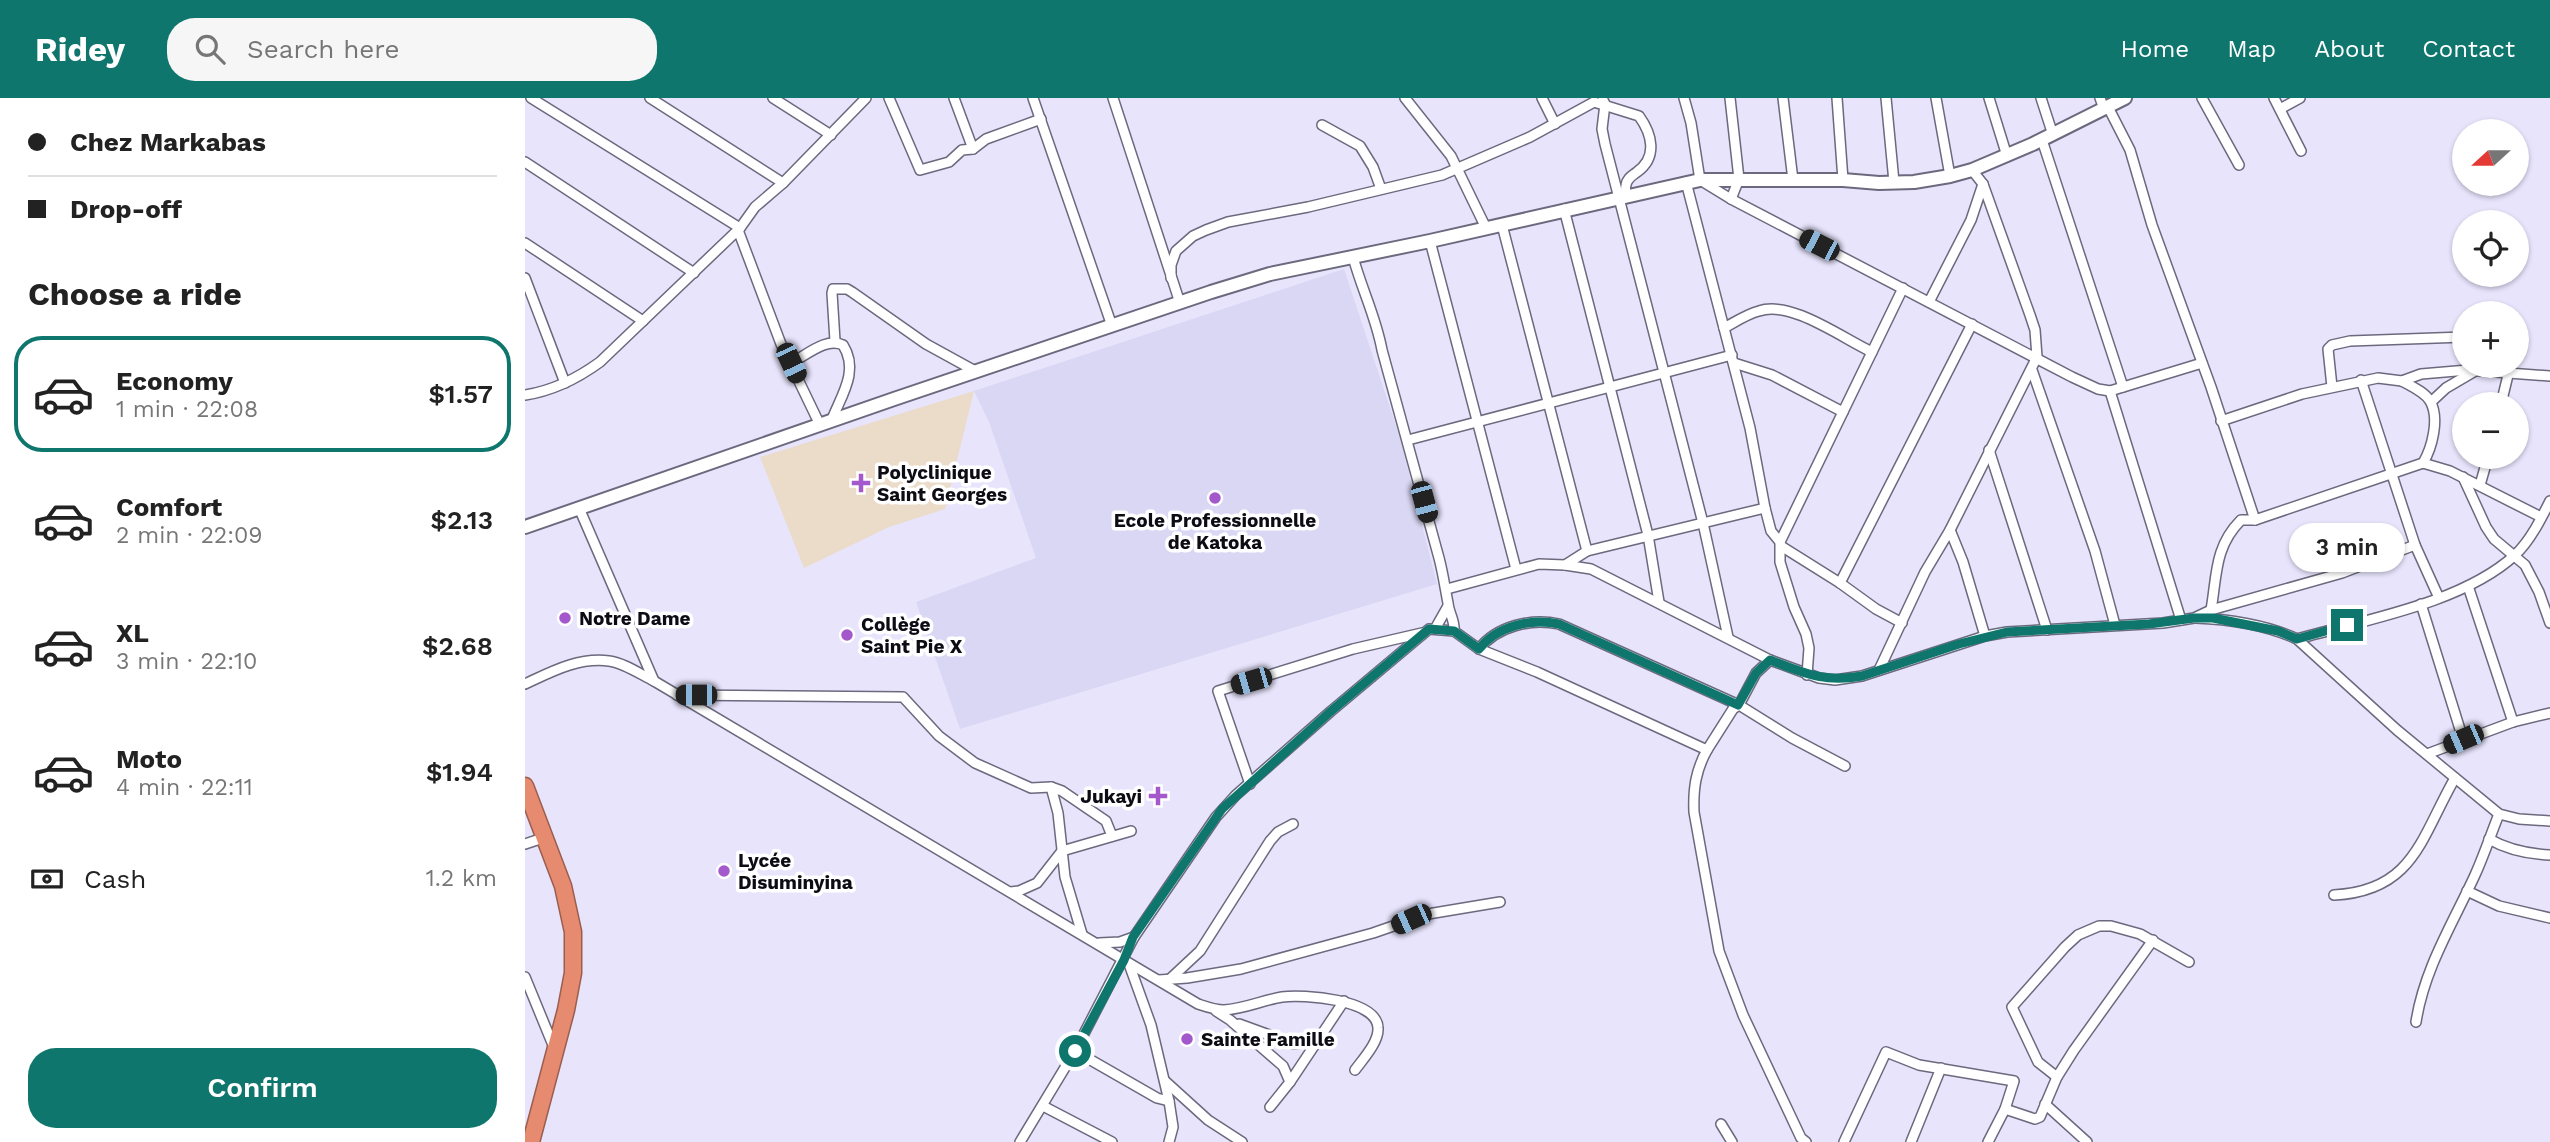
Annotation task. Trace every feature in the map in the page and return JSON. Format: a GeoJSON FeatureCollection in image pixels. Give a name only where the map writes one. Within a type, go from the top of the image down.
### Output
{"type":"FeatureCollection","features":[{"type":"Feature","properties":{"kind":"highway"},"geometry":{"type":"LineString","coordinates":[[525,786],[563,886],[573,932],[573,973],[566,1010],[531,1142]]}},
{"type":"Feature","properties":{"kind":"street"},"geometry":{"type":"LineString","coordinates":[[531,98],[739,229],[773,323],[791,363],[825,424]]}},
{"type":"Feature","properties":{"kind":"street"},"geometry":{"type":"LineString","coordinates":[[650,98],[783,183]]}},
{"type":"Feature","properties":{"kind":"street"},"geometry":{"type":"LineString","coordinates":[[773,98],[831,135]]}},
{"type":"Feature","properties":{"kind":"street"},"geometry":{"type":"LineString","coordinates":[[525,395],[565,383],[600,362],[739,229],[755,207],[783,183],[866,98]]}},
{"type":"Feature","properties":{"kind":"street"},"geometry":{"type":"LineString","coordinates":[[889,98],[920,170],[949,162],[962,150],[973,149],[986,139],[1041,119]]}},
{"type":"Feature","properties":{"kind":"street"},"geometry":{"type":"LineString","coordinates":[[954,98],[973,149]]}},
{"type":"Feature","properties":{"kind":"street"},"geometry":{"type":"LineString","coordinates":[[1033,98],[1112,326]]}},
{"type":"Feature","properties":{"kind":"street"},"geometry":{"type":"LineString","coordinates":[[1112,98],[1180,303]]}},
{"type":"Feature","properties":{"kind":"street"},"geometry":{"type":"LineString","coordinates":[[1405,98],[1451,156],[1486,228]]}},
{"type":"Feature","properties":{"kind":"street"},"geometry":{"type":"LineString","coordinates":[[1542,98],[1555,124]]}},
{"type":"Feature","properties":{"kind":"street"},"geometry":{"type":"LineString","coordinates":[[1684,98],[1692,123],[1700,180]]}},
{"type":"Feature","properties":{"kind":"street"},"geometry":{"type":"LineString","coordinates":[[1730,98],[1739,179],[1731,199]]}},
{"type":"Feature","properties":{"kind":"street"},"geometry":{"type":"LineString","coordinates":[[1783,98],[1793,180]]}},
{"type":"Feature","properties":{"kind":"street"},"geometry":{"type":"LineString","coordinates":[[1837,98],[1843,180]]}},
{"type":"Feature","properties":{"kind":"street"},"geometry":{"type":"LineString","coordinates":[[1886,98],[1894,182]]}},
{"type":"Feature","properties":{"kind":"street"},"geometry":{"type":"LineString","coordinates":[[1936,98],[1950,176]]}},
{"type":"Feature","properties":{"kind":"street"},"geometry":{"type":"LineString","coordinates":[[1989,98],[2007,156]]}},
{"type":"Feature","properties":{"kind":"street"},"geometry":{"type":"LineString","coordinates":[[2042,98],[2048,137],[2123,387]]}},
{"type":"Feature","properties":{"kind":"street"},"geometry":{"type":"LineString","coordinates":[[525,527],[1270,274],[1430,241],[1686,182],[1739,179],[1843,180],[1856,183],[1950,176],[2007,156],[2048,137],[2104,104],[2125,98]]}},
{"type":"Feature","properties":{"kind":"street"},"geometry":{"type":"LineString","coordinates":[[2202,98],[2239,164]]}},
{"type":"Feature","properties":{"kind":"street"},"geometry":{"type":"LineString","coordinates":[[2274,98],[2301,151]]}},
{"type":"Feature","properties":{"kind":"street"},"geometry":{"type":"LineString","coordinates":[[2280,109],[2299,98]]}},
{"type":"Feature","properties":{"kind":"street"},"geometry":{"type":"LineString","coordinates":[[1171,278],[1171,264],[1176,251],[1193,236],[1206,230],[1228,222],[1308,207],[1442,175],[1555,124],[1589,103],[1604,101],[1639,116],[1651,142],[1646,165],[1628,180],[1622,197]]}},
{"type":"Feature","properties":{"kind":"street"},"geometry":{"type":"LineString","coordinates":[[1604,101],[1602,129],[1622,197],[1703,523],[1728,637]]}},
{"type":"Feature","properties":{"kind":"street"},"geometry":{"type":"LineString","coordinates":[[2104,104],[2130,150],[2152,225],[2255,520]]}},
{"type":"Feature","properties":{"kind":"street"},"geometry":{"type":"LineString","coordinates":[[1322,125],[1360,146],[1373,167],[1381,189]]}},
{"type":"Feature","properties":{"kind":"street"},"geometry":{"type":"LineString","coordinates":[[1442,175],[1451,156]]}},
{"type":"Feature","properties":{"kind":"street"},"geometry":{"type":"LineString","coordinates":[[525,162],[694,273]]}},
{"type":"Feature","properties":{"kind":"street"},"geometry":{"type":"LineString","coordinates":[[1879,670],[1931,561],[1950,530],[2037,357],[2035,330],[1983,184],[1972,170]]}},
{"type":"Feature","properties":{"kind":"street"},"geometry":{"type":"LineString","coordinates":[[1442,175],[1459,179],[1464,184]]}},
{"type":"Feature","properties":{"kind":"street"},"geometry":{"type":"LineString","coordinates":[[1700,180],[1731,199],[2098,389],[2110,391],[2202,363]]}},
{"type":"Feature","properties":{"kind":"street"},"geometry":{"type":"LineString","coordinates":[[1686,182],[1750,428],[1771,531],[1781,544],[1876,609],[1902,623]]}},
{"type":"Feature","properties":{"kind":"street"},"geometry":{"type":"LineString","coordinates":[[1929,302],[1971,220],[1983,184]]}},
{"type":"Feature","properties":{"kind":"street"},"geometry":{"type":"LineString","coordinates":[[1564,209],[1648,535],[1659,602]]}},
{"type":"Feature","properties":{"kind":"street"},"geometry":{"type":"LineString","coordinates":[[1502,225],[1587,551]]}},
{"type":"Feature","properties":{"kind":"street"},"geometry":{"type":"LineString","coordinates":[[1430,241],[1516,569]]}},
{"type":"Feature","properties":{"kind":"street"},"geometry":{"type":"LineString","coordinates":[[525,243],[643,321]]}},
{"type":"Feature","properties":{"kind":"street"},"geometry":{"type":"LineString","coordinates":[[1353,257],[1359,279],[1375,315],[1382,350],[1447,589],[1448,606],[1454,618],[1454,631]]}},
{"type":"Feature","properties":{"kind":"street"},"geometry":{"type":"LineString","coordinates":[[525,278],[565,383]]}},
{"type":"Feature","properties":{"kind":"street"},"geometry":{"type":"LineString","coordinates":[[835,341],[832,293],[833,289],[838,288],[852,292],[926,344],[977,372]]}},
{"type":"Feature","properties":{"kind":"street"},"geometry":{"type":"LineString","coordinates":[[1807,675],[1809,648],[1780,562],[1781,544],[1903,288]]}},
{"type":"Feature","properties":{"kind":"street"},"geometry":{"type":"LineString","coordinates":[[1724,328],[1761,310],[1777,309],[1793,312],[1872,352]]}},
{"type":"Feature","properties":{"kind":"street"},"geometry":{"type":"LineString","coordinates":[[1840,583],[1972,324]]}},
{"type":"Feature","properties":{"kind":"street"},"geometry":{"type":"LineString","coordinates":[[2333,387],[2328,358],[2328,349],[2332,345],[2350,341],[2452,337]]}},
{"type":"Feature","properties":{"kind":"street"},"geometry":{"type":"LineString","coordinates":[[791,363],[835,341],[843,345],[848,352],[850,366],[846,389],[825,424]]}},
{"type":"Feature","properties":{"kind":"street"},"geometry":{"type":"LineString","coordinates":[[1408,440],[1664,373],[1733,359],[1772,375],[1843,412]]}},
{"type":"Feature","properties":{"kind":"street"},"geometry":{"type":"LineString","coordinates":[[2032,370],[2095,551],[2115,625]]}},
{"type":"Feature","properties":{"kind":"street"},"geometry":{"type":"LineString","coordinates":[[2402,381],[2421,374],[2452,371]]}},
{"type":"Feature","properties":{"kind":"street"},"geometry":{"type":"LineString","coordinates":[[2529,373],[2550,376]]}},
{"type":"Feature","properties":{"kind":"street"},"geometry":{"type":"LineString","coordinates":[[2221,421],[2276,402],[2361,380],[2378,378],[2402,381],[2431,402],[2434,433],[2430,451],[2423,463]]}},
{"type":"Feature","properties":{"kind":"street"},"geometry":{"type":"LineString","coordinates":[[2431,402],[2462,378]]}},
{"type":"Feature","properties":{"kind":"street"},"geometry":{"type":"LineString","coordinates":[[2361,380],[2415,545],[2439,598]]}},
{"type":"Feature","properties":{"kind":"street"},"geometry":{"type":"LineString","coordinates":[[2110,391],[2181,620]]}},
{"type":"Feature","properties":{"kind":"street"},"geometry":{"type":"LineString","coordinates":[[1989,450],[2047,630]]}},
{"type":"Feature","properties":{"kind":"street"},"geometry":{"type":"LineString","coordinates":[[2211,610],[2215,572],[2230,531],[2241,520],[2255,520],[2423,463],[2463,477],[2542,517]]}},
{"type":"Feature","properties":{"kind":"street"},"geometry":{"type":"LineString","coordinates":[[2480,485],[2485,469]]}},
{"type":"Feature","properties":{"kind":"street"},"geometry":{"type":"LineString","coordinates":[[2463,477],[2494,539],[2515,555],[2532,577],[2547,606],[2550,623]]}},
{"type":"Feature","properties":{"kind":"street"},"geometry":{"type":"LineString","coordinates":[[2297,639],[2421,604],[2468,586],[2515,555],[2550,501]]}},
{"type":"Feature","properties":{"kind":"street"},"geometry":{"type":"LineString","coordinates":[[579,508],[654,681]]}},
{"type":"Feature","properties":{"kind":"street"},"geometry":{"type":"LineString","coordinates":[[1565,565],[1587,551],[1765,508]]}},
{"type":"Feature","properties":{"kind":"street"},"geometry":{"type":"LineString","coordinates":[[1950,530],[1985,636]]}},
{"type":"Feature","properties":{"kind":"street"},"geometry":{"type":"LineString","coordinates":[[2194,618],[2211,610],[2329,577],[2415,545]]}},
{"type":"Feature","properties":{"kind":"street"},"geometry":{"type":"LineString","coordinates":[[1447,589],[1539,564],[1591,569],[1770,660],[1819,678],[1846,679],[1985,636],[2149,624],[2194,618],[2213,618],[2278,631],[2297,639],[2368,704],[2499,814],[2518,819],[2550,821]]}},
{"type":"Feature","properties":{"kind":"street"},"geometry":{"type":"LineString","coordinates":[[2468,586],[2512,722]]}},
{"type":"Feature","properties":{"kind":"street"},"geometry":{"type":"LineString","coordinates":[[2421,604],[2463,739]]}},
{"type":"Feature","properties":{"kind":"street"},"geometry":{"type":"LineString","coordinates":[[1435,629],[1448,606]]}},
{"type":"Feature","properties":{"kind":"street"},"geometry":{"type":"LineString","coordinates":[[1479,649],[1487,639],[1500,631],[1536,621],[1550,622],[1575,630],[1738,705],[1845,766]]}},
{"type":"Feature","properties":{"kind":"street"},"geometry":{"type":"LineString","coordinates":[[1020,1142],[1126,962],[1133,937],[1216,817],[1250,784],[1429,629],[1454,631],[1479,649],[1537,672],[1707,750]]}},
{"type":"Feature","properties":{"kind":"street"},"geometry":{"type":"LineString","coordinates":[[1250,784],[1219,691],[1353,649],[1423,633]]}},
{"type":"Feature","properties":{"kind":"street"},"geometry":{"type":"LineString","coordinates":[[1770,660],[1756,673],[1699,763],[1693,793],[1694,811],[1716,939],[1743,1016],[1801,1141]]}},
{"type":"Feature","properties":{"kind":"street"},"geometry":{"type":"LineString","coordinates":[[525,684],[584,661],[610,661],[654,681],[1126,962],[1230,1020],[1283,1066],[1290,1082]]}},
{"type":"Feature","properties":{"kind":"street"},"geometry":{"type":"LineString","coordinates":[[675,695],[903,697],[939,736],[975,763],[1031,788],[1051,787],[1098,813],[1106,821],[1112,836]]}},
{"type":"Feature","properties":{"kind":"street"},"geometry":{"type":"LineString","coordinates":[[2427,754],[2512,722],[2550,713]]}},
{"type":"Feature","properties":{"kind":"street"},"geometry":{"type":"LineString","coordinates":[[2334,895],[2363,892],[2378,887],[2398,873],[2427,835],[2455,778]]}},
{"type":"Feature","properties":{"kind":"street"},"geometry":{"type":"LineString","coordinates":[[1051,787],[1058,813],[1065,877],[1082,934]]}},
{"type":"Feature","properties":{"kind":"street"},"geometry":{"type":"LineString","coordinates":[[2416,1022],[2427,977],[2499,814]]}},
{"type":"Feature","properties":{"kind":"street"},"geometry":{"type":"LineString","coordinates":[[1169,980],[1200,951],[1270,841],[1278,832],[1293,824]]}},
{"type":"Feature","properties":{"kind":"street"},"geometry":{"type":"LineString","coordinates":[[1009,892],[1019,891],[1037,883],[1062,851],[1131,831]]}},
{"type":"Feature","properties":{"kind":"street"},"geometry":{"type":"LineString","coordinates":[[525,844],[546,837]]}},
{"type":"Feature","properties":{"kind":"street"},"geometry":{"type":"LineString","coordinates":[[2489,839],[2519,852],[2550,855]]}},
{"type":"Feature","properties":{"kind":"street"},"geometry":{"type":"LineString","coordinates":[[2467,891],[2499,906],[2550,918]]}},
{"type":"Feature","properties":{"kind":"street"},"geometry":{"type":"LineString","coordinates":[[1157,979],[1169,980],[1241,969],[1349,940],[1427,914],[1500,902]]}},
{"type":"Feature","properties":{"kind":"street"},"geometry":{"type":"LineString","coordinates":[[2057,1077],[2038,1062],[2031,1052],[2013,1010],[2014,1003],[2065,947],[2088,930],[2111,926],[2153,940],[2189,962]]}},
{"type":"Feature","properties":{"kind":"street"},"geometry":{"type":"LineString","coordinates":[[1097,943],[1120,942],[1133,937]]}},
{"type":"Feature","properties":{"kind":"street"},"geometry":{"type":"LineString","coordinates":[[2005,1110],[2038,1119],[2057,1077],[2153,940]]}},
{"type":"Feature","properties":{"kind":"street"},"geometry":{"type":"LineString","coordinates":[[1126,962],[1150,1024],[1165,1084],[1173,1127],[1169,1142]]}},
{"type":"Feature","properties":{"kind":"street"},"geometry":{"type":"LineString","coordinates":[[525,977],[555,1049]]}},
{"type":"Feature","properties":{"kind":"street"},"geometry":{"type":"LineString","coordinates":[[1214,1010],[1234,1009],[1283,997],[1344,1001],[1359,1006],[1377,1021],[1379,1029],[1376,1039],[1355,1070]]}},
{"type":"Feature","properties":{"kind":"street"},"geometry":{"type":"LineString","coordinates":[[1270,1107],[1344,1001]]}},
{"type":"Feature","properties":{"kind":"street"},"geometry":{"type":"LineString","coordinates":[[1230,1020],[1294,1044],[1317,1040]]}},
{"type":"Feature","properties":{"kind":"street"},"geometry":{"type":"LineString","coordinates":[[1294,1044],[1302,1064]]}},
{"type":"Feature","properties":{"kind":"street"},"geometry":{"type":"LineString","coordinates":[[1075,1051],[1157,1098],[1169,1101]]}},
{"type":"Feature","properties":{"kind":"street"},"geometry":{"type":"LineString","coordinates":[[1844,1142],[1887,1052],[1919,1065],[2012,1080],[2014,1083],[2005,1110],[1988,1142]]}},
{"type":"Feature","properties":{"kind":"street"},"geometry":{"type":"LineString","coordinates":[[1283,1066],[1302,1064]]}},
{"type":"Feature","properties":{"kind":"street"},"geometry":{"type":"LineString","coordinates":[[1911,1142],[1941,1069]]}},
{"type":"Feature","properties":{"kind":"street"},"geometry":{"type":"LineString","coordinates":[[1157,1098],[1165,1084]]}},
{"type":"Feature","properties":{"kind":"street"},"geometry":{"type":"LineString","coordinates":[[1165,1084],[1208,1120],[1242,1142]]}},
{"type":"Feature","properties":{"kind":"street"},"geometry":{"type":"LineString","coordinates":[[2045,1104],[2087,1142]]}},
{"type":"Feature","properties":{"kind":"street"},"geometry":{"type":"LineString","coordinates":[[1043,1106],[1112,1142]]}},
{"type":"Feature","properties":{"kind":"street"},"geometry":{"type":"LineString","coordinates":[[1721,1124],[1732,1142]]}},
{"type":"Feature","properties":{"kind":"shaded area","name":"Ecole Professionnelle de Katoka"},"geometry":{"type":"Polygon","coordinates":[[[1344,269],[1400,438],[1437,584],[960,729],[916,602],[1036,558],[989,422],[974,391],[1344,269]]]}},
{"type":"Feature","properties":{"kind":"shaded area","name":"Polyclinique Saint Georges"},"geometry":{"type":"Polygon","coordinates":[[[974,391],[945,509],[889,527],[804,568],[760,457],[974,391]]]}},
{"type":"Feature","properties":{"kind":"place","name":"Polyclinique Saint Georges"},"geometry":{"type":"Point","coordinates":[861,483]}},
{"type":"Feature","properties":{"kind":"place","name":"Ecole Professionnelle de Katoka"},"geometry":{"type":"Point","coordinates":[1215,498]}},
{"type":"Feature","properties":{"kind":"place","name":"Notre Dame"},"geometry":{"type":"Point","coordinates":[565,618]}},
{"type":"Feature","properties":{"kind":"place","name":"Collège Saint Pie X"},"geometry":{"type":"Point","coordinates":[847,635]}},
{"type":"Feature","properties":{"kind":"place","name":"Jukayi"},"geometry":{"type":"Point","coordinates":[1158,796]}},
{"type":"Feature","properties":{"kind":"place","name":"Lycée Disuminyina"},"geometry":{"type":"Point","coordinates":[724,871]}},
{"type":"Feature","properties":{"kind":"place","name":"Sainte Famille"},"geometry":{"type":"Point","coordinates":[1187,1039]}},
{"type":"Feature","properties":{"kind":"route"},"geometry":{"type":"LineString","coordinates":[[1075,1051],[1124,960],[1133,937],[1222,809],[1330,712],[1429,629],[1454,631],[1479,649],[1487,639],[1500,631],[1521,624],[1536,621],[1559,624],[1738,705],[1756,673],[1770,660],[1807,675],[1835,680],[1862,676],[1985,636],[2007,632],[2213,618],[2278,631],[2297,639],[2347,625]]}}]}
